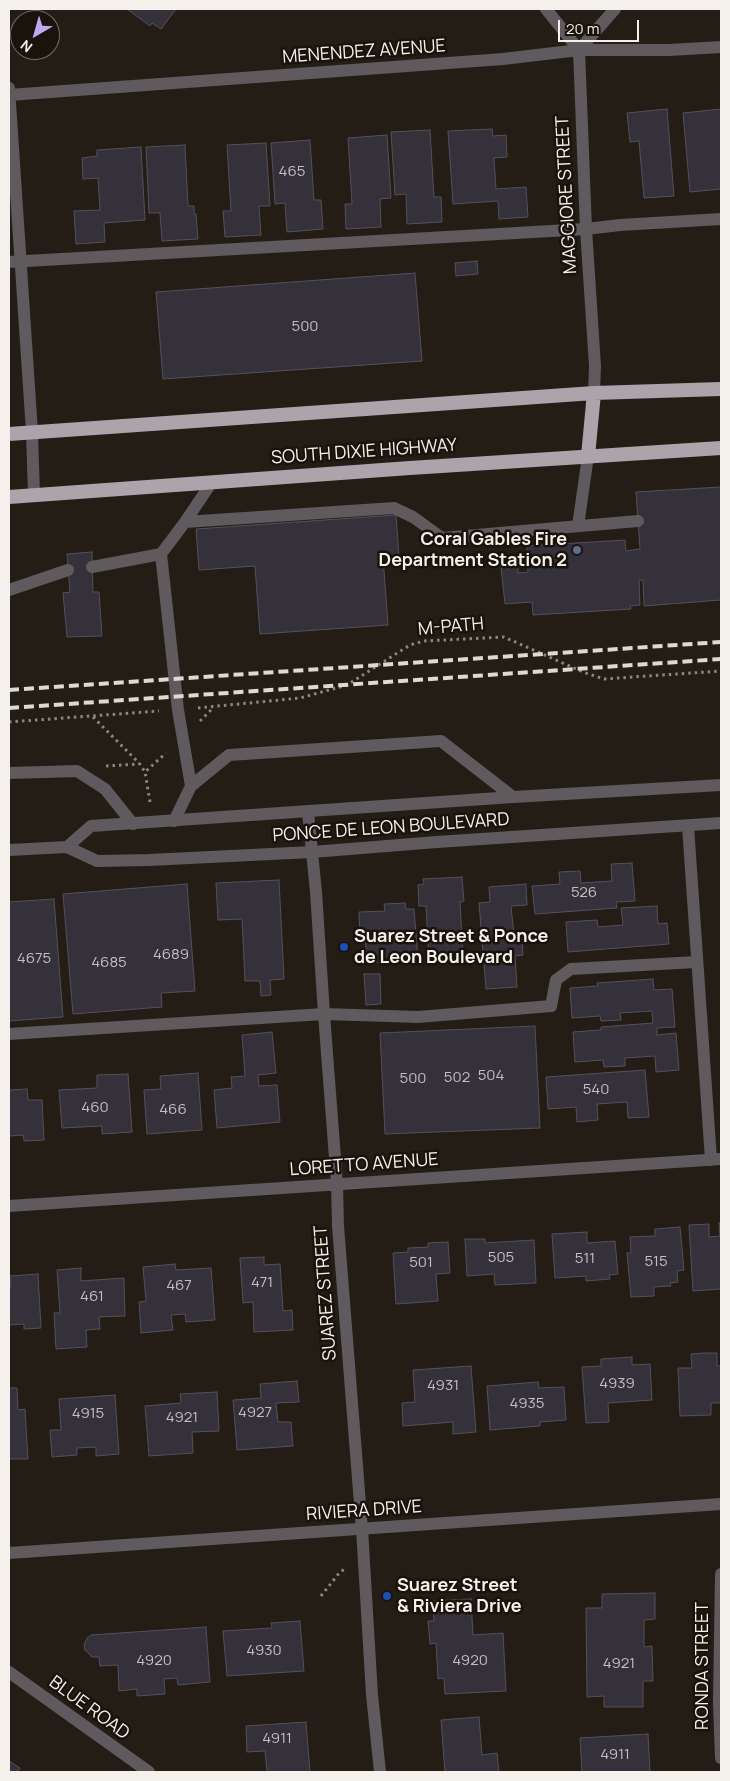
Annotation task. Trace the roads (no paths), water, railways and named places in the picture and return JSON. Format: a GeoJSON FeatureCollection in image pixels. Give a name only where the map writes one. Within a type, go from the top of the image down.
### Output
{"type":"FeatureCollection","features":[{"type":"Feature","properties":{"kind":"highway"},"geometry":{"type":"LineString","coordinates":[[9,434],[594,393],[721,389]]}},
{"type":"Feature","properties":{"kind":"highway"},"geometry":{"type":"LineString","coordinates":[[588,456],[594,393]]}},
{"type":"Feature","properties":{"kind":"highway","name":"SOUTH DIXIE HIGHWAY"},"geometry":{"type":"LineString","coordinates":[[9,497],[721,448]]}},
{"type":"Feature","properties":{"kind":"street"},"geometry":{"type":"LineString","coordinates":[[546,9],[579,50],[615,9]]}},
{"type":"Feature","properties":{"kind":"street","name":"MENENDEZ AVENUE"},"geometry":{"type":"LineString","coordinates":[[9,94],[503,59],[579,50],[669,50],[721,47]]}},
{"type":"Feature","properties":{"kind":"street","name":"MAGGIORE STREET"},"geometry":{"type":"LineString","coordinates":[[579,50],[586,229],[595,366],[594,393]]}},
{"type":"Feature","properties":{"kind":"street"},"geometry":{"type":"LineString","coordinates":[[9,88],[15,262],[32,432],[34,495]]}},
{"type":"Feature","properties":{"kind":"street"},"geometry":{"type":"LineString","coordinates":[[15,262],[586,229],[721,219]]}},
{"type":"Feature","properties":{"kind":"street"},"geometry":{"type":"LineString","coordinates":[[578,526],[588,456]]}},
{"type":"Feature","properties":{"kind":"street"},"geometry":{"type":"LineString","coordinates":[[191,786],[178,710],[161,554],[212,482]]}},
{"type":"Feature","properties":{"kind":"street"},"geometry":{"type":"LineString","coordinates":[[184,522],[394,508],[413,516],[442,538],[638,521]]}},
{"type":"Feature","properties":{"kind":"street"},"geometry":{"type":"LineString","coordinates":[[92,567],[161,554]]}},
{"type":"Feature","properties":{"kind":"street"},"geometry":{"type":"LineString","coordinates":[[9,590],[68,570]]}},
{"type":"Feature","properties":{"kind":"street"},"geometry":{"type":"LineString","coordinates":[[174,821],[191,786],[229,755],[441,741],[513,797]]}},
{"type":"Feature","properties":{"kind":"street"},"geometry":{"type":"LineString","coordinates":[[9,773],[77,771],[105,789],[133,824]]}},
{"type":"Feature","properties":{"kind":"street","name":"PONCE DE LEON BOULEVARD"},"geometry":{"type":"LineString","coordinates":[[67,847],[91,826],[721,784]]}},
{"type":"Feature","properties":{"kind":"street","name":"SUAREZ STREET"},"geometry":{"type":"LineString","coordinates":[[308,812],[316,892],[337,1184],[338,1226],[362,1528],[372,1695],[380,1772]]}},
{"type":"Feature","properties":{"kind":"street","name":"PONCE DE LEON BOULEVARD"},"geometry":{"type":"LineString","coordinates":[[9,850],[67,847],[97,861],[312,852],[721,823]]}},
{"type":"Feature","properties":{"kind":"street"},"geometry":{"type":"LineString","coordinates":[[688,826],[696,962],[716,1160]]}},
{"type":"Feature","properties":{"kind":"street"},"geometry":{"type":"LineString","coordinates":[[9,1034],[324,1014],[418,1017],[551,1006],[556,980],[571,968],[696,962]]}},
{"type":"Feature","properties":{"kind":"street","name":"LORETTO AVENUE"},"geometry":{"type":"LineString","coordinates":[[9,1206],[716,1160]]}},
{"type":"Feature","properties":{"kind":"street","name":"RIVIERA DRIVE"},"geometry":{"type":"LineString","coordinates":[[9,1553],[721,1504]]}},
{"type":"Feature","properties":{"kind":"street","name":"RONDA STREET"},"geometry":{"type":"LineString","coordinates":[[721,1574],[719,1702],[721,1758]]}},
{"type":"Feature","properties":{"kind":"street","name":"BLUE ROAD"},"geometry":{"type":"LineString","coordinates":[[9,1672],[150,1772]]}},
{"type":"Feature","properties":{"kind":"railway"},"geometry":{"type":"LineString","coordinates":[[9,690],[721,642]]}},
{"type":"Feature","properties":{"kind":"railway"},"geometry":{"type":"LineString","coordinates":[[9,708],[721,659]]}},
{"type":"Feature","properties":{"kind":"place","name":"Coral Gables Fire Department Station 2"},"geometry":{"type":"Point","coordinates":[577,550]}},
{"type":"Feature","properties":{"kind":"place","name":"Suarez Street & Ponce de Leon Boulevard"},"geometry":{"type":"Point","coordinates":[344,947]}},
{"type":"Feature","properties":{"kind":"place","name":"Suarez Street & Riviera Drive"},"geometry":{"type":"Point","coordinates":[387,1596]}}]}
